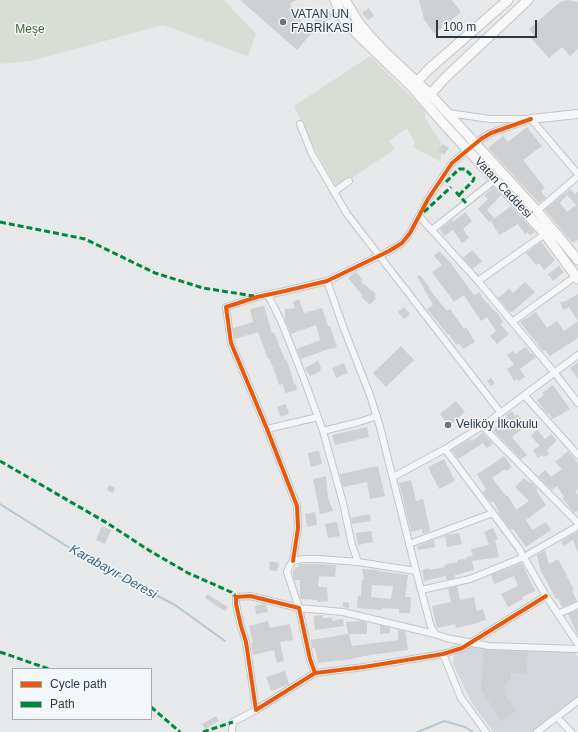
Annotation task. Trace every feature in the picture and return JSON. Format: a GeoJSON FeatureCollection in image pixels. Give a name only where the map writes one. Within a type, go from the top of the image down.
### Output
{"type":"FeatureCollection","features":[{"type":"Feature","properties":{"kind":"main road"},"geometry":{"type":"LineString","coordinates":[[335,0],[345,21],[354,31],[384,62],[414,85]]}},
{"type":"Feature","properties":{"kind":"main road"},"geometry":{"type":"LineString","coordinates":[[345,0],[359,23],[427,98],[445,78],[528,0]]}},
{"type":"Feature","properties":{"kind":"main road"},"geometry":{"type":"LineString","coordinates":[[414,85],[508,0]]}},
{"type":"Feature","properties":{"kind":"main road","name":"Vatan Caddesi"},"geometry":{"type":"LineString","coordinates":[[427,98],[447,113],[495,180],[545,234],[577,278]]}},
{"type":"Feature","properties":{"kind":"main road","name":"Vatan Caddesi"},"geometry":{"type":"LineString","coordinates":[[427,98],[471,147],[537,211],[577,256]]}},
{"type":"Feature","properties":{"kind":"street"},"geometry":{"type":"LineString","coordinates":[[447,113],[490,119],[531,119],[578,114]]}},
{"type":"Feature","properties":{"kind":"street"},"geometry":{"type":"LineString","coordinates":[[294,561],[298,528],[297,506],[231,343],[226,307],[257,297],[327,280],[379,256],[402,243],[410,233],[428,199],[452,163],[491,133],[531,119]]}},
{"type":"Feature","properties":{"kind":"street"},"geometry":{"type":"LineString","coordinates":[[531,119],[578,175],[537,211]]}},
{"type":"Feature","properties":{"kind":"street"},"geometry":{"type":"LineString","coordinates":[[300,124],[312,154],[347,214],[501,413]]}},
{"type":"Feature","properties":{"kind":"street"},"geometry":{"type":"LineString","coordinates":[[433,229],[495,180]]}},
{"type":"Feature","properties":{"kind":"street"},"geometry":{"type":"LineString","coordinates":[[334,192],[349,181]]}},
{"type":"Feature","properties":{"kind":"street"},"geometry":{"type":"LineString","coordinates":[[419,216],[433,229],[478,281],[578,403]]}},
{"type":"Feature","properties":{"kind":"street"},"geometry":{"type":"LineString","coordinates":[[478,281],[545,234]]}},
{"type":"Feature","properties":{"kind":"street"},"geometry":{"type":"LineString","coordinates":[[512,322],[577,278]]}},
{"type":"Feature","properties":{"kind":"street"},"geometry":{"type":"LineString","coordinates":[[327,280],[377,416],[421,590],[431,627],[435,634]]}},
{"type":"Feature","properties":{"kind":"street"},"geometry":{"type":"LineString","coordinates":[[268,295],[281,321],[323,431],[344,503],[352,545],[358,562]]}},
{"type":"Feature","properties":{"kind":"street"},"geometry":{"type":"LineString","coordinates":[[393,477],[445,449],[482,426],[525,396],[554,372],[578,355]]}},
{"type":"Feature","properties":{"kind":"street"},"geometry":{"type":"LineString","coordinates":[[525,396],[578,455]]}},
{"type":"Feature","properties":{"kind":"street"},"geometry":{"type":"LineString","coordinates":[[323,431],[377,416]]}},
{"type":"Feature","properties":{"kind":"street"},"geometry":{"type":"LineString","coordinates":[[267,429],[318,417]]}},
{"type":"Feature","properties":{"kind":"street"},"geometry":{"type":"LineString","coordinates":[[482,426],[578,523]]}},
{"type":"Feature","properties":{"kind":"street"},"geometry":{"type":"LineString","coordinates":[[445,449],[518,547],[546,596],[578,644]]}},
{"type":"Feature","properties":{"kind":"street"},"geometry":{"type":"LineString","coordinates":[[409,544],[493,513]]}},
{"type":"Feature","properties":{"kind":"street"},"geometry":{"type":"LineString","coordinates":[[421,590],[470,579],[524,557],[578,526]]}},
{"type":"Feature","properties":{"kind":"street"},"geometry":{"type":"LineString","coordinates":[[315,673],[310,659],[299,608],[287,572],[290,565],[294,561],[302,559],[319,559],[358,562],[416,571]]}},
{"type":"Feature","properties":{"kind":"street"},"geometry":{"type":"LineString","coordinates":[[256,710],[246,642],[236,604],[236,597],[250,596],[299,608],[343,612],[470,643],[504,647],[578,649]]}},
{"type":"Feature","properties":{"kind":"street"},"geometry":{"type":"LineString","coordinates":[[232,732],[233,722],[256,710],[315,673],[364,668],[443,654],[462,648],[546,596]]}},
{"type":"Feature","properties":{"kind":"street"},"geometry":{"type":"LineString","coordinates":[[558,614],[578,605]]}},
{"type":"Feature","properties":{"kind":"street"},"geometry":{"type":"LineString","coordinates":[[443,654],[461,698],[486,732]]}},
{"type":"Feature","properties":{"kind":"street"},"geometry":{"type":"LineString","coordinates":[[536,732],[578,701]]}},
{"type":"Feature","properties":{"kind":"street"},"geometry":{"type":"LineString","coordinates":[[557,717],[571,732]]}},
{"type":"Feature","properties":{"kind":"shaded area"},"geometry":{"type":"Polygon","coordinates":[[[474,645],[574,652],[578,656],[578,699],[532,732],[493,732],[472,703],[453,664],[455,653],[474,645]]]}},
{"type":"Feature","properties":{"kind":"green space","name":"Meşe"},"geometry":{"type":"Polygon","coordinates":[[[224,0],[256,34],[248,56],[163,25],[31,61],[0,64],[0,1],[224,0]]]}},
{"type":"Feature","properties":{"kind":"green space"},"geometry":{"type":"Polygon","coordinates":[[[370,56],[426,111],[425,118],[441,143],[441,162],[413,147],[415,142],[407,128],[389,141],[395,149],[337,188],[311,142],[294,106],[370,56]]]}},
{"type":"Feature","properties":{"kind":"building","name":"VATAN UN FABRİKASI"},"geometry":{"type":"Polygon","coordinates":[[[240,0],[296,0],[290,4],[306,28],[327,11],[334,15],[308,37],[297,50],[240,0]]]}},
{"type":"Feature","properties":{"kind":"building"},"geometry":{"type":"Polygon","coordinates":[[[419,0],[452,0],[461,12],[434,34],[424,19],[419,0]]]}},
{"type":"Feature","properties":{"kind":"building"},"geometry":{"type":"Polygon","coordinates":[[[568,0],[578,2],[578,49],[570,56],[562,47],[549,58],[531,38],[534,35],[529,29],[560,2],[568,0]]]}},
{"type":"Feature","properties":{"kind":"building"},"geometry":{"type":"Polygon","coordinates":[[[369,8],[374,16],[368,20],[362,13],[369,8]]]}},
{"type":"Feature","properties":{"kind":"building"},"geometry":{"type":"Polygon","coordinates":[[[527,127],[542,146],[523,160],[545,188],[541,191],[546,198],[539,203],[488,148],[503,136],[508,142],[527,127]]]}},
{"type":"Feature","properties":{"kind":"building"},"geometry":{"type":"Polygon","coordinates":[[[443,144],[449,148],[444,155],[438,150],[443,144]]]}},
{"type":"Feature","properties":{"kind":"building"},"geometry":{"type":"Polygon","coordinates":[[[493,187],[501,195],[487,210],[494,218],[489,222],[478,209],[488,199],[484,196],[493,187]]]}},
{"type":"Feature","properties":{"kind":"building"},"geometry":{"type":"Polygon","coordinates":[[[570,189],[575,194],[578,192],[578,240],[572,243],[545,210],[570,189]],[[567,195],[560,203],[567,212],[576,205],[567,195]]]}},
{"type":"Feature","properties":{"kind":"building"},"geometry":{"type":"Polygon","coordinates":[[[511,206],[535,232],[530,235],[527,232],[525,234],[518,224],[499,235],[491,221],[511,206]]]}},
{"type":"Feature","properties":{"kind":"building"},"geometry":{"type":"Polygon","coordinates":[[[465,212],[472,221],[463,229],[469,238],[462,243],[453,230],[444,236],[440,229],[452,220],[453,222],[465,212]]]}},
{"type":"Feature","properties":{"kind":"building"},"geometry":{"type":"Polygon","coordinates":[[[541,242],[555,260],[544,270],[539,263],[536,265],[526,253],[541,242]]]}},
{"type":"Feature","properties":{"kind":"building"},"geometry":{"type":"Polygon","coordinates":[[[472,250],[482,261],[473,269],[463,258],[472,250]]]}},
{"type":"Feature","properties":{"kind":"building"},"geometry":{"type":"Polygon","coordinates":[[[439,251],[449,261],[474,295],[479,292],[487,304],[488,303],[495,312],[496,311],[503,322],[500,324],[509,334],[497,344],[490,336],[496,331],[487,317],[481,321],[464,295],[454,302],[432,272],[442,265],[434,256],[439,251]]]}},
{"type":"Feature","properties":{"kind":"building"},"geometry":{"type":"Polygon","coordinates":[[[559,266],[564,272],[553,281],[548,274],[559,266]]]}},
{"type":"Feature","properties":{"kind":"building"},"geometry":{"type":"Polygon","coordinates":[[[356,272],[363,280],[361,282],[376,294],[374,296],[376,298],[370,305],[361,297],[363,296],[348,278],[356,272]]]}},
{"type":"Feature","properties":{"kind":"building"},"geometry":{"type":"Polygon","coordinates":[[[420,275],[430,288],[429,289],[447,311],[450,309],[464,329],[466,327],[475,342],[463,349],[459,343],[456,345],[449,334],[448,335],[427,309],[433,305],[417,276],[420,275]]]}},
{"type":"Feature","properties":{"kind":"building"},"geometry":{"type":"Polygon","coordinates":[[[525,282],[535,292],[512,312],[510,312],[498,298],[509,289],[513,293],[525,282]]]}},
{"type":"Feature","properties":{"kind":"building"},"geometry":{"type":"Polygon","coordinates":[[[578,294],[578,321],[569,307],[563,310],[560,302],[566,301],[578,294]]]}},
{"type":"Feature","properties":{"kind":"building"},"geometry":{"type":"Polygon","coordinates":[[[299,299],[304,313],[322,308],[337,347],[301,359],[297,349],[320,340],[316,325],[291,334],[285,319],[285,309],[295,308],[293,302],[299,299]]]}},
{"type":"Feature","properties":{"kind":"building"},"geometry":{"type":"Polygon","coordinates":[[[264,306],[272,333],[274,332],[285,360],[286,359],[297,390],[285,393],[283,384],[279,385],[258,332],[235,339],[233,328],[253,322],[250,309],[264,306]]]}},
{"type":"Feature","properties":{"kind":"building"},"geometry":{"type":"Polygon","coordinates":[[[404,307],[410,314],[404,319],[398,312],[404,307]]]}},
{"type":"Feature","properties":{"kind":"building"},"geometry":{"type":"Polygon","coordinates":[[[536,312],[547,328],[557,321],[564,331],[578,321],[578,338],[550,356],[545,350],[543,351],[520,322],[536,312]]]}},
{"type":"Feature","properties":{"kind":"building"},"geometry":{"type":"Polygon","coordinates":[[[401,346],[414,360],[386,387],[373,373],[401,346]]]}},
{"type":"Feature","properties":{"kind":"building"},"geometry":{"type":"Polygon","coordinates":[[[526,347],[531,354],[532,353],[536,357],[520,369],[525,377],[518,381],[517,379],[514,381],[507,369],[514,365],[507,355],[513,351],[515,354],[526,347]]]}},
{"type":"Feature","properties":{"kind":"building"},"geometry":{"type":"Polygon","coordinates":[[[318,361],[321,371],[310,376],[305,368],[318,361]]]}},
{"type":"Feature","properties":{"kind":"building"},"geometry":{"type":"Polygon","coordinates":[[[578,362],[578,379],[570,368],[578,362]]]}},
{"type":"Feature","properties":{"kind":"building"},"geometry":{"type":"Polygon","coordinates":[[[344,363],[348,373],[336,378],[332,368],[344,363]]]}},
{"type":"Feature","properties":{"kind":"building"},"geometry":{"type":"Polygon","coordinates":[[[491,378],[495,383],[491,386],[487,381],[491,378]]]}},
{"type":"Feature","properties":{"kind":"building"},"geometry":{"type":"Polygon","coordinates":[[[553,385],[570,409],[553,419],[549,413],[547,414],[537,400],[544,395],[542,393],[553,385]]]}},
{"type":"Feature","properties":{"kind":"building"},"geometry":{"type":"Polygon","coordinates":[[[456,401],[465,412],[449,426],[440,414],[456,401]]]}},
{"type":"Feature","properties":{"kind":"building"},"geometry":{"type":"Polygon","coordinates":[[[286,404],[289,414],[281,417],[277,407],[286,404]]]}},
{"type":"Feature","properties":{"kind":"building"},"geometry":{"type":"Polygon","coordinates":[[[512,411],[515,416],[517,414],[525,423],[522,426],[524,427],[512,437],[527,455],[521,459],[493,430],[507,417],[506,415],[512,411]]]}},
{"type":"Feature","properties":{"kind":"building"},"geometry":{"type":"Polygon","coordinates":[[[367,427],[369,437],[335,445],[332,435],[367,427]]]}},
{"type":"Feature","properties":{"kind":"building"},"geometry":{"type":"Polygon","coordinates":[[[537,430],[545,439],[551,434],[557,440],[547,450],[549,454],[544,457],[542,455],[538,458],[533,450],[540,446],[531,436],[537,430]]]}},
{"type":"Feature","properties":{"kind":"building"},"geometry":{"type":"Polygon","coordinates":[[[483,433],[493,444],[487,448],[483,443],[458,459],[452,450],[470,439],[472,441],[483,433]]]}},
{"type":"Feature","properties":{"kind":"building"},"geometry":{"type":"Polygon","coordinates":[[[319,451],[322,464],[311,467],[308,453],[319,451]]]}},
{"type":"Feature","properties":{"kind":"building"},"geometry":{"type":"Polygon","coordinates":[[[568,451],[578,463],[578,489],[575,491],[578,495],[578,511],[574,513],[562,498],[564,497],[557,486],[552,490],[538,476],[545,470],[551,477],[562,469],[555,462],[568,451]]]}},
{"type":"Feature","properties":{"kind":"building"},"geometry":{"type":"Polygon","coordinates":[[[504,456],[512,467],[506,471],[505,469],[492,478],[506,496],[508,496],[516,510],[529,501],[515,487],[524,478],[538,489],[536,490],[546,505],[526,520],[532,530],[546,522],[551,530],[526,547],[513,529],[511,530],[498,513],[499,512],[493,501],[491,503],[484,494],[483,492],[486,489],[477,474],[504,456]]]}},
{"type":"Feature","properties":{"kind":"building"},"geometry":{"type":"Polygon","coordinates":[[[444,459],[455,481],[439,489],[428,467],[444,459]]]}},
{"type":"Feature","properties":{"kind":"building"},"geometry":{"type":"Polygon","coordinates":[[[378,466],[385,496],[370,499],[367,482],[343,487],[340,474],[378,466]]]}},
{"type":"Feature","properties":{"kind":"building"},"geometry":{"type":"Polygon","coordinates":[[[326,476],[328,498],[333,511],[320,514],[313,479],[326,476]]]}},
{"type":"Feature","properties":{"kind":"building"},"geometry":{"type":"Polygon","coordinates":[[[411,480],[416,501],[423,499],[430,531],[423,534],[422,529],[411,532],[399,483],[411,480]]]}},
{"type":"Feature","properties":{"kind":"building"},"geometry":{"type":"Polygon","coordinates":[[[109,485],[115,488],[113,493],[107,490],[109,485]]]}},
{"type":"Feature","properties":{"kind":"building"},"geometry":{"type":"Polygon","coordinates":[[[315,512],[317,525],[307,527],[305,514],[315,512]]]}},
{"type":"Feature","properties":{"kind":"building"},"geometry":{"type":"Polygon","coordinates":[[[370,514],[371,521],[352,524],[351,518],[370,514]]]}},
{"type":"Feature","properties":{"kind":"building"},"geometry":{"type":"Polygon","coordinates":[[[337,522],[340,536],[328,538],[325,524],[337,522]]]}},
{"type":"Feature","properties":{"kind":"building"},"geometry":{"type":"Polygon","coordinates":[[[102,526],[111,530],[105,544],[96,540],[102,526]]]}},
{"type":"Feature","properties":{"kind":"building"},"geometry":{"type":"Polygon","coordinates":[[[493,528],[498,539],[495,540],[499,557],[472,561],[474,570],[455,575],[455,578],[446,580],[446,576],[424,581],[422,570],[445,567],[444,565],[458,562],[457,560],[466,559],[466,557],[473,556],[471,549],[489,545],[484,532],[493,528]]]}},
{"type":"Feature","properties":{"kind":"building"},"geometry":{"type":"Polygon","coordinates":[[[371,531],[373,542],[358,545],[356,533],[371,531]]]}},
{"type":"Feature","properties":{"kind":"building"},"geometry":{"type":"Polygon","coordinates":[[[578,531],[578,552],[573,540],[564,546],[561,541],[578,531]]]}},
{"type":"Feature","properties":{"kind":"building"},"geometry":{"type":"Polygon","coordinates":[[[459,533],[462,544],[447,547],[445,535],[459,533]]]}},
{"type":"Feature","properties":{"kind":"building"},"geometry":{"type":"Polygon","coordinates":[[[444,536],[434,540],[435,547],[418,550],[417,546],[444,536]]]}},
{"type":"Feature","properties":{"kind":"building"},"geometry":{"type":"Polygon","coordinates":[[[545,550],[549,564],[558,559],[574,590],[572,591],[577,601],[562,607],[558,598],[556,599],[540,569],[537,555],[545,550]]]}},
{"type":"Feature","properties":{"kind":"building"},"geometry":{"type":"Polygon","coordinates":[[[270,561],[279,563],[277,571],[269,570],[270,561]]]}},
{"type":"Feature","properties":{"kind":"building"},"geometry":{"type":"Polygon","coordinates":[[[522,563],[535,591],[522,597],[523,599],[508,607],[501,594],[518,586],[514,576],[494,584],[491,575],[522,563]]]}},
{"type":"Feature","properties":{"kind":"building"},"geometry":{"type":"Polygon","coordinates":[[[299,564],[336,565],[335,577],[319,576],[318,587],[327,587],[328,601],[317,602],[317,600],[301,599],[300,580],[294,580],[293,576],[293,570],[295,570],[295,567],[299,567],[299,564]]]}},
{"type":"Feature","properties":{"kind":"building"},"geometry":{"type":"Polygon","coordinates":[[[362,569],[408,575],[405,597],[411,597],[410,613],[399,613],[399,609],[382,608],[382,610],[357,608],[358,596],[361,596],[362,580],[364,580],[362,569]],[[372,585],[371,597],[391,599],[393,586],[372,585]]]}},
{"type":"Feature","properties":{"kind":"building"},"geometry":{"type":"Polygon","coordinates":[[[457,586],[460,600],[474,597],[477,611],[483,609],[486,620],[456,628],[455,624],[437,628],[432,606],[451,602],[448,588],[457,586]]]}},
{"type":"Feature","properties":{"kind":"building"},"geometry":{"type":"Polygon","coordinates":[[[207,594],[228,607],[225,611],[205,598],[207,594]]]}},
{"type":"Feature","properties":{"kind":"building"},"geometry":{"type":"Polygon","coordinates":[[[343,602],[349,603],[349,608],[343,607],[343,602]]]}},
{"type":"Feature","properties":{"kind":"building"},"geometry":{"type":"Polygon","coordinates":[[[266,605],[268,612],[256,614],[255,606],[266,605]]]}},
{"type":"Feature","properties":{"kind":"building"},"geometry":{"type":"Polygon","coordinates":[[[578,610],[578,636],[568,614],[578,610]]]}},
{"type":"Feature","properties":{"kind":"building"},"geometry":{"type":"Polygon","coordinates":[[[323,615],[323,618],[332,618],[332,621],[343,619],[344,626],[315,630],[314,616],[323,615]]]}},
{"type":"Feature","properties":{"kind":"building"},"geometry":{"type":"Polygon","coordinates":[[[268,621],[270,628],[290,624],[293,640],[280,642],[284,661],[277,663],[274,650],[253,655],[251,643],[253,643],[249,626],[268,621]]]}},
{"type":"Feature","properties":{"kind":"building"},"geometry":{"type":"Polygon","coordinates":[[[346,622],[367,622],[367,634],[349,634],[352,646],[398,640],[398,630],[405,631],[408,650],[370,655],[341,661],[318,663],[315,648],[312,648],[311,640],[348,634],[346,622]]]}},
{"type":"Feature","properties":{"kind":"building"},"geometry":{"type":"Polygon","coordinates":[[[380,625],[390,628],[390,633],[380,634],[380,625]]]}},
{"type":"Feature","properties":{"kind":"building"},"geometry":{"type":"Polygon","coordinates":[[[484,650],[528,652],[526,674],[511,673],[511,679],[505,684],[504,693],[516,710],[501,721],[481,689],[484,650]]]}},
{"type":"Feature","properties":{"kind":"building"},"geometry":{"type":"Polygon","coordinates":[[[285,671],[289,684],[271,691],[266,677],[285,671]]]}},
{"type":"Feature","properties":{"kind":"building"},"geometry":{"type":"Polygon","coordinates":[[[216,716],[219,721],[205,729],[202,724],[216,716]]]}},
{"type":"Feature","properties":{"kind":"waterway","name":"Karabayır Deresi"},"geometry":{"type":"LineString","coordinates":[[0,504],[89,560],[175,605],[225,641]]}},
{"type":"Feature","properties":{"kind":"waterway"},"geometry":{"type":"LineString","coordinates":[[418,732],[444,721],[465,727],[473,732]]}},
{"type":"Feature","properties":{"kind":"marked path"},"geometry":{"type":"LineString","coordinates":[[446,182],[459,169],[465,169],[474,178],[473,181],[459,195]]}},
{"type":"Feature","properties":{"kind":"marked path"},"geometry":{"type":"LineString","coordinates":[[424,212],[451,187]]}},
{"type":"Feature","properties":{"kind":"marked path"},"geometry":{"type":"LineString","coordinates":[[456,192],[466,203]]}},
{"type":"Feature","properties":{"kind":"marked path"},"geometry":{"type":"LineString","coordinates":[[0,222],[85,239],[155,273],[203,288],[254,296]]}},
{"type":"Feature","properties":{"kind":"marked path"},"geometry":{"type":"LineString","coordinates":[[0,461],[107,523],[150,551],[188,573],[231,592],[236,597]]}},
{"type":"Feature","properties":{"kind":"marked path"},"geometry":{"type":"LineString","coordinates":[[0,652],[46,668]]}},
{"type":"Feature","properties":{"kind":"marked path"},"geometry":{"type":"LineString","coordinates":[[152,708],[180,732]]}},
{"type":"Feature","properties":{"kind":"marked path"},"geometry":{"type":"LineString","coordinates":[[203,732],[233,722]]}},
{"type":"Feature","properties":{"kind":"cycle path"},"geometry":{"type":"LineString","coordinates":[[293,561],[298,528],[297,506],[231,343],[226,307],[257,297],[327,281],[389,251],[402,243],[410,233],[428,199],[452,163],[481,139],[491,133],[531,119]]}},
{"type":"Feature","properties":{"kind":"cycle path"},"geometry":{"type":"LineString","coordinates":[[315,673],[310,659],[299,608],[250,596],[236,597],[236,604],[246,642],[256,710],[315,673],[364,667],[443,654],[462,648],[546,596]]}},
{"type":"Feature","properties":{"kind":"place","name":"VATAN UN FABRİKASI"},"geometry":{"type":"Point","coordinates":[283,22]}},
{"type":"Feature","properties":{"kind":"place","name":"Veliköy İlkokulu"},"geometry":{"type":"Point","coordinates":[448,425]}}]}
